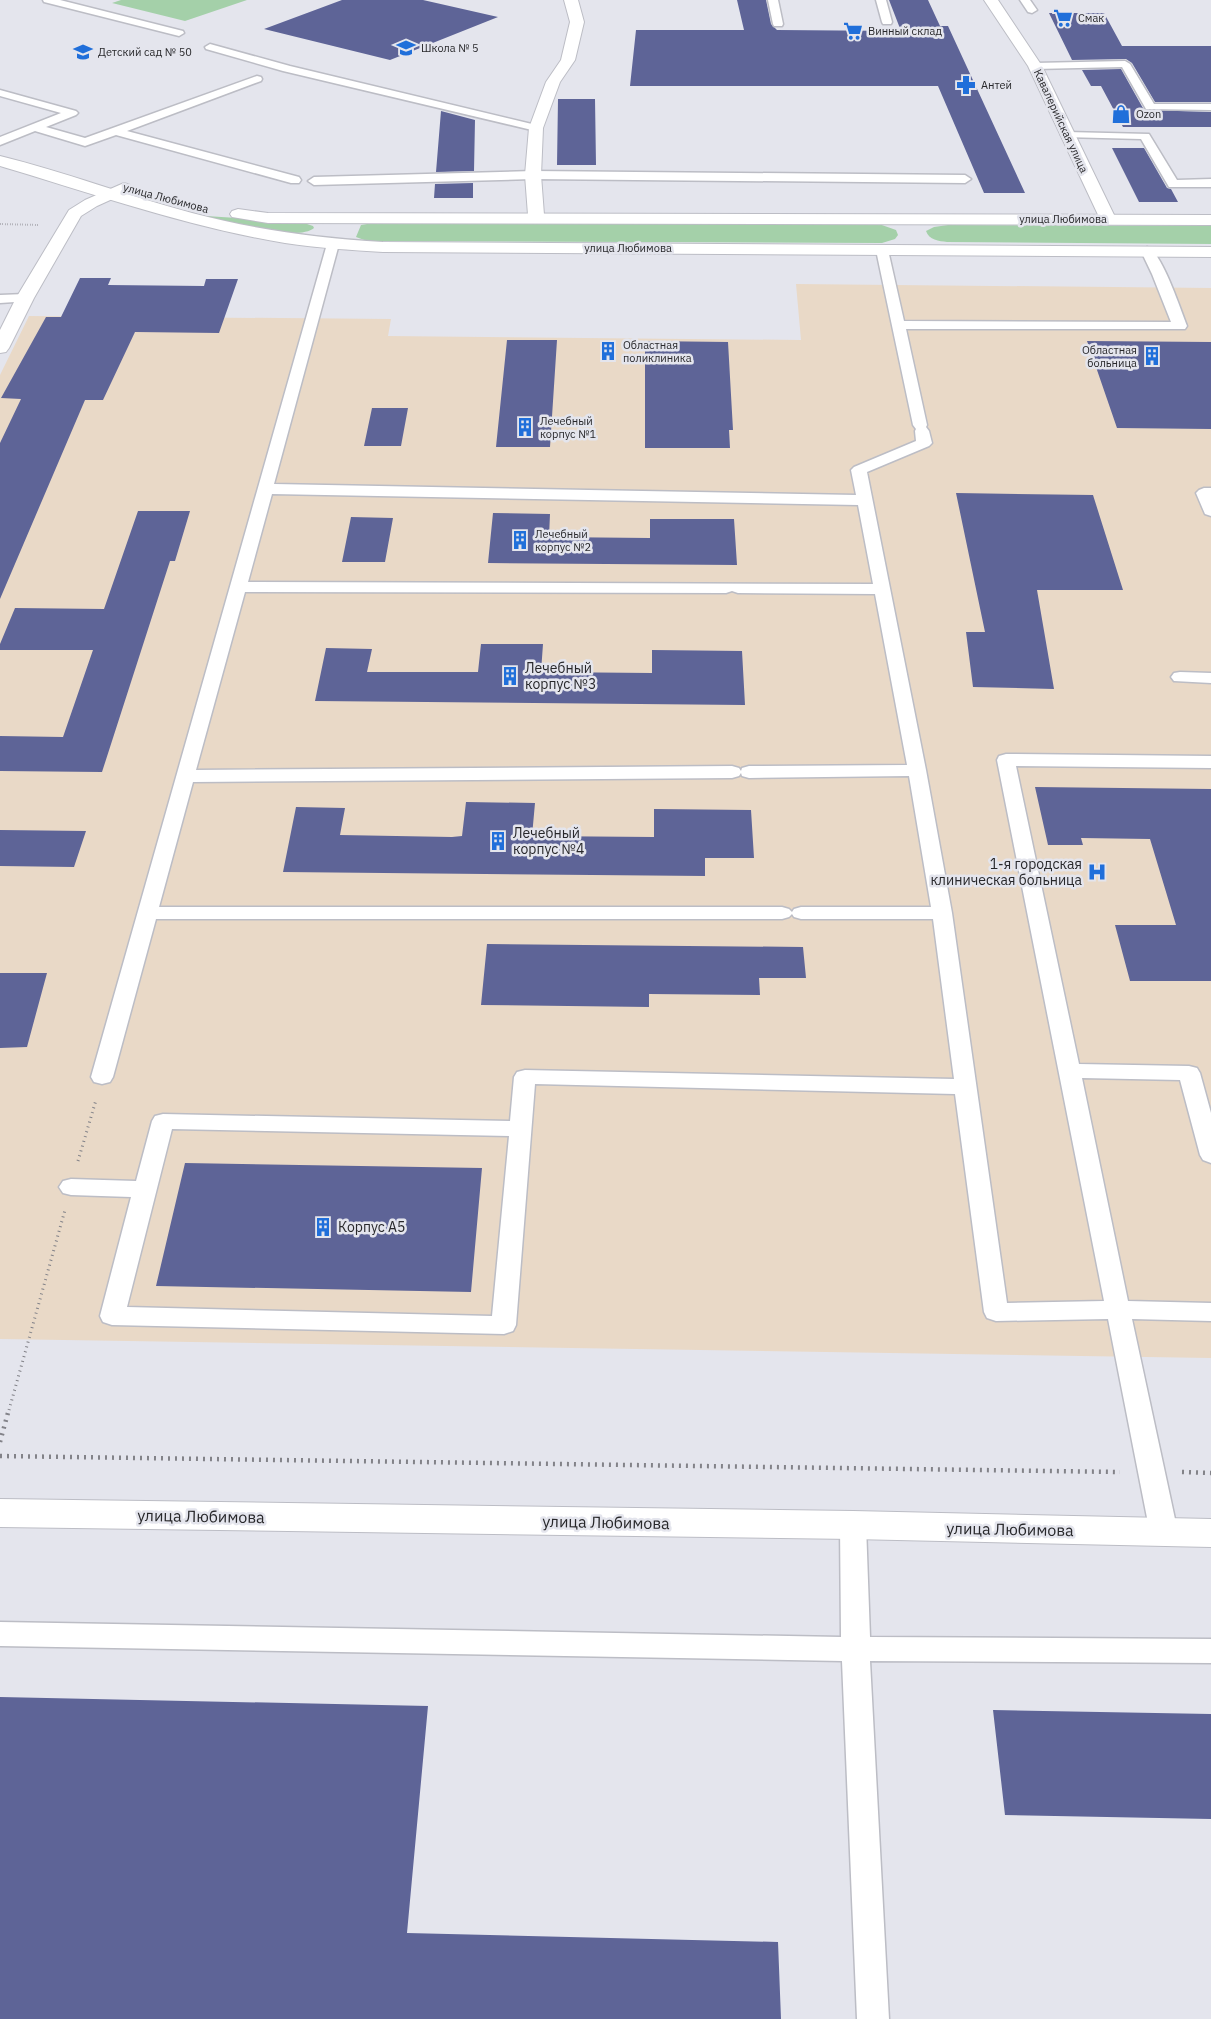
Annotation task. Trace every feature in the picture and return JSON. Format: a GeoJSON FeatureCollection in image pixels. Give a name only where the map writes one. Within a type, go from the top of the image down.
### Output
{"type":"FeatureCollection","features":[{"type":"Feature","properties":{"kind":"main road"},"geometry":{"type":"LineString","coordinates":[[534,218],[536,215],[533,175],[536,128],[553,82],[568,60],[577,22],[571,0]]}},
{"type":"Feature","properties":{"kind":"main road","name":"Кавалерийская улица"},"geometry":{"type":"LineString","coordinates":[[991,0],[1035,66],[1108,220]]}},
{"type":"Feature","properties":{"kind":"main road","name":"улица Любимова"},"geometry":{"type":"LineString","coordinates":[[0,152],[221,226],[260,235],[333,244],[378,247],[1211,252]]}},
{"type":"Feature","properties":{"kind":"main road","name":"улица Любимова"},"geometry":{"type":"LineString","coordinates":[[0,161],[197,209],[268,218],[1211,220]]}},
{"type":"Feature","properties":{"kind":"main road"},"geometry":{"type":"LineString","coordinates":[[0,348],[25,298],[71,219],[117,190]]}},
{"type":"Feature","properties":{"kind":"main road"},"geometry":{"type":"LineString","coordinates":[[333,244],[336,218]]}},
{"type":"Feature","properties":{"kind":"main road"},"geometry":{"type":"LineString","coordinates":[[914,219],[924,250]]}},
{"type":"Feature","properties":{"kind":"main road","name":"улица Любимова"},"geometry":{"type":"LineString","coordinates":[[0,1513],[853,1525],[1211,1533]]}},
{"type":"Feature","properties":{"kind":"lane"},"geometry":{"type":"LineString","coordinates":[[48,0],[179,34]]}},
{"type":"Feature","properties":{"kind":"lane"},"geometry":{"type":"LineString","coordinates":[[773,0],[778,24]]}},
{"type":"Feature","properties":{"kind":"lane"},"geometry":{"type":"LineString","coordinates":[[881,0],[887,22]]}},
{"type":"Feature","properties":{"kind":"lane"},"geometry":{"type":"LineString","coordinates":[[1025,0],[1032,10]]}},
{"type":"Feature","properties":{"kind":"lane"},"geometry":{"type":"LineString","coordinates":[[210,47],[287,69],[536,128]]}},
{"type":"Feature","properties":{"kind":"lane"},"geometry":{"type":"LineString","coordinates":[[1035,66],[1125,64],[1150,107],[1211,107]]}},
{"type":"Feature","properties":{"kind":"lane"},"geometry":{"type":"LineString","coordinates":[[33,127],[85,142],[257,80]]}},
{"type":"Feature","properties":{"kind":"lane"},"geometry":{"type":"LineString","coordinates":[[0,92],[72,113],[0,141]]}},
{"type":"Feature","properties":{"kind":"lane"},"geometry":{"type":"LineString","coordinates":[[115,131],[295,180]]}},
{"type":"Feature","properties":{"kind":"lane"},"geometry":{"type":"LineString","coordinates":[[1067,136],[1145,136],[1173,184],[1211,184]]}},
{"type":"Feature","properties":{"kind":"lane"},"geometry":{"type":"LineString","coordinates":[[314,181],[533,175],[965,179]]}},
{"type":"Feature","properties":{"kind":"lane"},"geometry":{"type":"LineString","coordinates":[[102,1078],[333,244]]}},
{"type":"Feature","properties":{"kind":"lane"},"geometry":{"type":"LineString","coordinates":[[882,250],[924,442],[859,470],[917,770],[942,913],[996,1312],[1118,1310],[1211,1312]]}},
{"type":"Feature","properties":{"kind":"lane"},"geometry":{"type":"LineString","coordinates":[[898,325],[1180,326],[1159,274],[1147,252]]}},
{"type":"Feature","properties":{"kind":"lane"},"geometry":{"type":"LineString","coordinates":[[0,299],[25,298]]}},
{"type":"Feature","properties":{"kind":"lane"},"geometry":{"type":"LineString","coordinates":[[266,489],[864,500]]}},
{"type":"Feature","properties":{"kind":"lane"},"geometry":{"type":"LineString","coordinates":[[1211,493],[1204,493],[1211,511]]}},
{"type":"Feature","properties":{"kind":"lane"},"geometry":{"type":"LineString","coordinates":[[238,587],[882,589]]}},
{"type":"Feature","properties":{"kind":"lane"},"geometry":{"type":"LineString","coordinates":[[1180,677],[1211,678]]}},
{"type":"Feature","properties":{"kind":"lane"},"geometry":{"type":"LineString","coordinates":[[1164,1533],[1006,760],[1211,762]]}},
{"type":"Feature","properties":{"kind":"lane"},"geometry":{"type":"LineString","coordinates":[[186,776],[917,770]]}},
{"type":"Feature","properties":{"kind":"lane"},"geometry":{"type":"LineString","coordinates":[[148,913],[942,913]]}},
{"type":"Feature","properties":{"kind":"lane"},"geometry":{"type":"LineString","coordinates":[[1069,1072],[1189,1073],[1211,1155]]}},
{"type":"Feature","properties":{"kind":"lane"},"geometry":{"type":"LineString","coordinates":[[521,1130],[163,1121],[112,1316],[504,1325],[521,1130],[525,1077],[966,1087]]}},
{"type":"Feature","properties":{"kind":"lane"},"geometry":{"type":"LineString","coordinates":[[71,1187],[145,1189]]}},
{"type":"Feature","properties":{"kind":"lane"},"geometry":{"type":"LineString","coordinates":[[853,1525],[857,1704],[873,2019]]}},
{"type":"Feature","properties":{"kind":"lane"},"geometry":{"type":"LineString","coordinates":[[0,1634],[856,1649],[1211,1650]]}},
{"type":"Feature","properties":{"kind":"path"},"geometry":{"type":"LineString","coordinates":[[0,224],[71,219]]}},
{"type":"Feature","properties":{"kind":"path"},"geometry":{"type":"LineString","coordinates":[[0,1442],[102,1078]]}},
{"type":"Feature","properties":{"kind":"path"},"geometry":{"type":"LineString","coordinates":[[0,1456],[1211,1473]]}},
{"type":"Feature","properties":{"kind":"shaded area"},"geometry":{"type":"Polygon","coordinates":[[[796,284],[1211,288],[1211,1358],[0,1339],[0,375],[29,316],[391,319],[388,336],[801,340],[796,284]]]}},
{"type":"Feature","properties":{"kind":"green space"},"geometry":{"type":"Polygon","coordinates":[[[121,0],[247,0],[185,21],[112,3],[121,0]]]}},
{"type":"Feature","properties":{"kind":"green space"},"geometry":{"type":"Polygon","coordinates":[[[206,216],[301,222],[314,228],[306,232],[278,232],[245,227],[206,216]]]}},
{"type":"Feature","properties":{"kind":"green space"},"geometry":{"type":"Polygon","coordinates":[[[373,223],[879,224],[896,230],[898,235],[895,239],[882,243],[367,241],[356,237],[361,225],[373,223]]]}},
{"type":"Feature","properties":{"kind":"green space"},"geometry":{"type":"Polygon","coordinates":[[[948,225],[1211,226],[1211,244],[947,242],[932,238],[927,234],[926,231],[934,227],[948,225]]]}},
{"type":"Feature","properties":{"kind":"building"},"geometry":{"type":"Polygon","coordinates":[[[342,0],[423,0],[498,17],[390,60],[264,29],[342,0]]]}},
{"type":"Feature","properties":{"kind":"building"},"geometry":{"type":"Polygon","coordinates":[[[737,0],[766,0],[771,24],[777,30],[901,31],[889,0],[928,0],[940,26],[948,26],[1025,193],[984,193],[938,86],[630,86],[636,30],[744,30],[737,0]]]}},
{"type":"Feature","properties":{"kind":"building"},"geometry":{"type":"Polygon","coordinates":[[[1049,13],[1104,13],[1122,46],[1211,46],[1211,102],[1155,102],[1132,63],[1126,59],[1072,60],[1049,13]]]}},
{"type":"Feature","properties":{"kind":"building"},"geometry":{"type":"Polygon","coordinates":[[[1121,69],[1144,110],[1211,112],[1211,127],[1123,127],[1101,86],[1091,86],[1082,70],[1121,69]]]}},
{"type":"Feature","properties":{"kind":"building"},"geometry":{"type":"Polygon","coordinates":[[[558,99],[595,99],[596,165],[557,165],[558,99]]]}},
{"type":"Feature","properties":{"kind":"building"},"geometry":{"type":"Polygon","coordinates":[[[441,111],[475,120],[474,171],[436,172],[441,111]]]}},
{"type":"Feature","properties":{"kind":"building"},"geometry":{"type":"Polygon","coordinates":[[[1112,148],[1144,148],[1167,188],[1171,189],[1178,202],[1139,202],[1112,148]]]}},
{"type":"Feature","properties":{"kind":"building"},"geometry":{"type":"Polygon","coordinates":[[[473,183],[473,198],[434,198],[435,184],[473,183]]]}},
{"type":"Feature","properties":{"kind":"building"},"geometry":{"type":"Polygon","coordinates":[[[80,278],[111,278],[108,285],[204,286],[206,279],[238,279],[219,333],[135,332],[103,400],[85,400],[0,599],[0,443],[21,399],[1,398],[46,317],[61,317],[80,278]]]}},
{"type":"Feature","properties":{"kind":"building"},"geometry":{"type":"Polygon","coordinates":[[[507,340],[557,340],[550,447],[496,447],[507,340]]]}},
{"type":"Feature","properties":{"kind":"building"},"geometry":{"type":"Polygon","coordinates":[[[645,341],[728,342],[733,430],[729,430],[730,448],[645,448],[645,341]]]}},
{"type":"Feature","properties":{"kind":"building"},"geometry":{"type":"Polygon","coordinates":[[[1087,341],[1211,342],[1211,429],[1117,428],[1087,341]]]}},
{"type":"Feature","properties":{"kind":"building"},"geometry":{"type":"Polygon","coordinates":[[[372,408],[408,408],[401,446],[364,446],[372,408]]]}},
{"type":"Feature","properties":{"kind":"building"},"geometry":{"type":"Polygon","coordinates":[[[956,493],[1093,495],[1123,590],[1037,590],[1054,689],[973,687],[966,632],[985,632],[956,493]]]}},
{"type":"Feature","properties":{"kind":"building"},"geometry":{"type":"Polygon","coordinates":[[[138,511],[190,511],[175,561],[170,561],[102,772],[0,771],[0,736],[63,737],[93,650],[0,650],[0,644],[15,608],[104,609],[138,511]]]}},
{"type":"Feature","properties":{"kind":"building","name":"Лечебный корпус №2"},"geometry":{"type":"Polygon","coordinates":[[[493,513],[550,514],[549,537],[650,538],[650,519],[734,519],[737,565],[488,563],[493,513]]]}},
{"type":"Feature","properties":{"kind":"building"},"geometry":{"type":"Polygon","coordinates":[[[351,517],[393,518],[385,562],[342,562],[351,517]]]}},
{"type":"Feature","properties":{"kind":"building","name":"Лечебный корпус №3"},"geometry":{"type":"Polygon","coordinates":[[[481,644],[543,644],[541,672],[652,673],[652,650],[742,651],[745,705],[315,701],[326,648],[372,649],[367,672],[478,672],[481,644]]]}},
{"type":"Feature","properties":{"kind":"building"},"geometry":{"type":"Polygon","coordinates":[[[1035,787],[1211,789],[1211,981],[1130,981],[1115,925],[1176,925],[1150,839],[1081,838],[1083,845],[1048,845],[1035,787]]]}},
{"type":"Feature","properties":{"kind":"building","name":"Лечебный корпус №4"},"geometry":{"type":"Polygon","coordinates":[[[466,802],[535,803],[532,836],[654,837],[654,809],[751,810],[754,858],[705,858],[705,876],[283,872],[296,807],[345,808],[340,835],[452,837],[462,836],[466,802]]]}},
{"type":"Feature","properties":{"kind":"building"},"geometry":{"type":"Polygon","coordinates":[[[0,830],[86,831],[74,867],[0,866],[0,830]]]}},
{"type":"Feature","properties":{"kind":"building"},"geometry":{"type":"Polygon","coordinates":[[[487,944],[803,947],[806,978],[759,978],[760,995],[649,994],[649,1007],[481,1005],[487,944]]]}},
{"type":"Feature","properties":{"kind":"building"},"geometry":{"type":"Polygon","coordinates":[[[0,973],[47,973],[27,1047],[0,1048],[0,973]]]}},
{"type":"Feature","properties":{"kind":"building","name":"Корпус А5"},"geometry":{"type":"Polygon","coordinates":[[[185,1163],[482,1168],[471,1292],[156,1286],[185,1163]]]}},
{"type":"Feature","properties":{"kind":"building"},"geometry":{"type":"Polygon","coordinates":[[[0,1697],[428,1706],[407,1933],[778,1942],[781,2019],[0,2019],[0,1697]]]}},
{"type":"Feature","properties":{"kind":"building"},"geometry":{"type":"Polygon","coordinates":[[[993,1710],[1211,1714],[1211,1819],[1005,1815],[993,1710]]]}},
{"type":"Feature","properties":{"kind":"place","name":"Смак"},"geometry":{"type":"Point","coordinates":[1063,18]}},
{"type":"Feature","properties":{"kind":"place","name":"Винный склад"},"geometry":{"type":"Point","coordinates":[853,31]}},
{"type":"Feature","properties":{"kind":"place","name":"Школа № 5"},"geometry":{"type":"Point","coordinates":[406,48]}},
{"type":"Feature","properties":{"kind":"place","name":"Детский сад № 50"},"geometry":{"type":"Point","coordinates":[83,52]}},
{"type":"Feature","properties":{"kind":"place","name":"Антей"},"geometry":{"type":"Point","coordinates":[966,85]}},
{"type":"Feature","properties":{"kind":"place","name":"Ozon"},"geometry":{"type":"Point","coordinates":[1121,114]}},
{"type":"Feature","properties":{"kind":"place","name":"Областная поликлиника"},"geometry":{"type":"Point","coordinates":[608,351]}},
{"type":"Feature","properties":{"kind":"place","name":"Областная больница"},"geometry":{"type":"Point","coordinates":[1152,356]}},
{"type":"Feature","properties":{"kind":"place","name":"Лечебный корпус №1"},"geometry":{"type":"Point","coordinates":[525,427]}},
{"type":"Feature","properties":{"kind":"place","name":"Лечебный корпус №2"},"geometry":{"type":"Point","coordinates":[520,540]}},
{"type":"Feature","properties":{"kind":"place","name":"Лечебный корпус №3"},"geometry":{"type":"Point","coordinates":[510,676]}},
{"type":"Feature","properties":{"kind":"place","name":"Лечебный корпус №4"},"geometry":{"type":"Point","coordinates":[498,841]}},
{"type":"Feature","properties":{"kind":"place","name":"1-я городская клиническая больница"},"geometry":{"type":"Point","coordinates":[1097,872]}},
{"type":"Feature","properties":{"kind":"place","name":"Корпус А5"},"geometry":{"type":"Point","coordinates":[323,1227]}}]}
